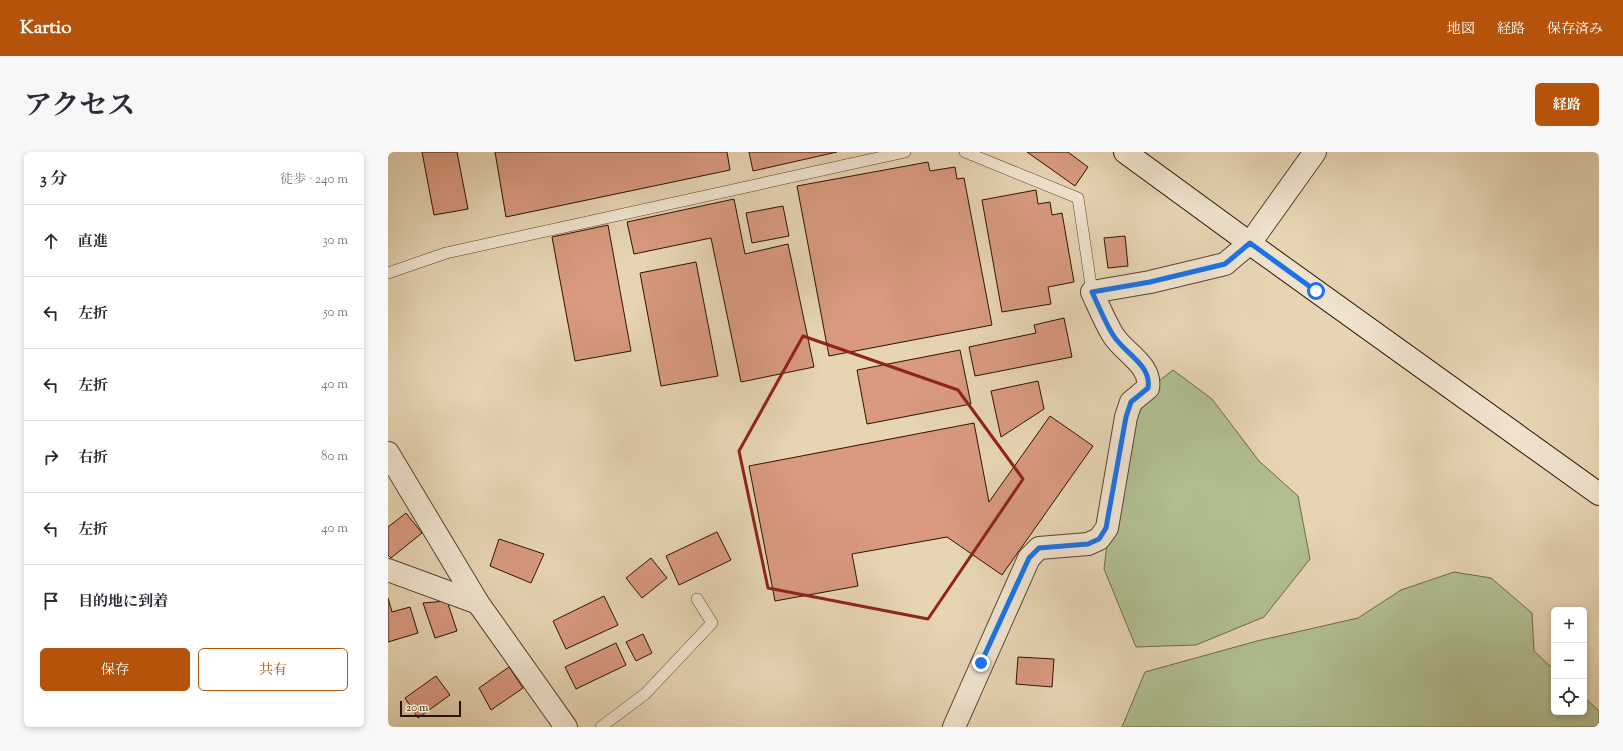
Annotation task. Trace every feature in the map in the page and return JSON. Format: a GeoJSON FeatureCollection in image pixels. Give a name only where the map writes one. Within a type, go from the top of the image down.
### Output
{"type":"FeatureCollection","features":[{"type":"Feature","properties":{"kind":"street"},"geometry":{"type":"LineString","coordinates":[[1126,152],[1599,494]]}},
{"type":"Feature","properties":{"kind":"street"},"geometry":{"type":"LineString","coordinates":[[954,727],[1029,558],[1039,548],[1088,544],[1099,539],[1106,528],[1126,417],[1131,402],[1148,388],[1150,381],[1146,371],[1114,336],[1092,292],[1150,282],[1225,264],[1250,243],[1315,152]]}},
{"type":"Feature","properties":{"kind":"street"},"geometry":{"type":"LineString","coordinates":[[388,453],[478,603],[566,727]]}},
{"type":"Feature","properties":{"kind":"street"},"geometry":{"type":"LineString","coordinates":[[388,570],[478,603]]}},
{"type":"Feature","properties":{"kind":"lane"},"geometry":{"type":"LineString","coordinates":[[388,273],[446,253],[905,152]]}},
{"type":"Feature","properties":{"kind":"lane"},"geometry":{"type":"LineString","coordinates":[[965,152],[1078,198],[1092,292]]}},
{"type":"Feature","properties":{"kind":"lane"},"geometry":{"type":"LineString","coordinates":[[601,727],[645,694],[712,623],[697,599]]}},
{"type":"Feature","properties":{"kind":"highlighted area"},"geometry":{"type":"Polygon","coordinates":[[[803,336],[958,390],[1023,479],[928,619],[768,588],[739,451],[803,336]]]}},
{"type":"Feature","properties":{"kind":"green space"},"geometry":{"type":"Polygon","coordinates":[[[1173,370],[1212,399],[1259,461],[1298,496],[1310,559],[1264,617],[1196,645],[1136,647],[1104,569],[1113,493],[1142,394],[1173,370]]]}},
{"type":"Feature","properties":{"kind":"green space"},"geometry":{"type":"Polygon","coordinates":[[[1454,572],[1491,578],[1532,613],[1534,651],[1551,667],[1551,715],[1587,715],[1587,700],[1599,711],[1599,727],[1122,727],[1145,672],[1257,641],[1358,618],[1401,590],[1454,572]]]}},
{"type":"Feature","properties":{"kind":"building"},"geometry":{"type":"Polygon","coordinates":[[[422,152],[457,152],[468,209],[434,215],[422,152]]]}},
{"type":"Feature","properties":{"kind":"building"},"geometry":{"type":"Polygon","coordinates":[[[495,152],[727,152],[730,170],[506,217],[495,152]]]}},
{"type":"Feature","properties":{"kind":"building"},"geometry":{"type":"Polygon","coordinates":[[[749,152],[837,152],[753,171],[749,152]]]}},
{"type":"Feature","properties":{"kind":"building"},"geometry":{"type":"Polygon","coordinates":[[[1027,152],[1068,152],[1088,167],[1075,186],[1027,152]]]}},
{"type":"Feature","properties":{"kind":"building"},"geometry":{"type":"Polygon","coordinates":[[[928,162],[930,171],[955,167],[957,179],[964,178],[992,325],[829,356],[797,186],[928,162]]]}},
{"type":"Feature","properties":{"kind":"building"},"geometry":{"type":"Polygon","coordinates":[[[1036,190],[1038,204],[1050,202],[1052,215],[1062,213],[1074,282],[1048,287],[1051,304],[1002,312],[982,200],[1036,190]]]}},
{"type":"Feature","properties":{"kind":"building"},"geometry":{"type":"Polygon","coordinates":[[[734,199],[745,254],[788,244],[814,367],[741,382],[711,238],[634,254],[627,222],[734,199]]]}},
{"type":"Feature","properties":{"kind":"building"},"geometry":{"type":"Polygon","coordinates":[[[783,206],[789,236],[752,243],[746,213],[783,206]]]}},
{"type":"Feature","properties":{"kind":"building"},"geometry":{"type":"Polygon","coordinates":[[[608,225],[631,351],[575,361],[552,237],[608,225]]]}},
{"type":"Feature","properties":{"kind":"building"},"geometry":{"type":"Polygon","coordinates":[[[1125,236],[1128,266],[1108,268],[1104,238],[1125,236]]]}},
{"type":"Feature","properties":{"kind":"building"},"geometry":{"type":"Polygon","coordinates":[[[696,262],[718,376],[661,386],[640,273],[696,262]]]}},
{"type":"Feature","properties":{"kind":"building"},"geometry":{"type":"Polygon","coordinates":[[[1064,318],[1072,357],[975,376],[969,347],[1036,333],[1034,325],[1064,318]]]}},
{"type":"Feature","properties":{"kind":"building"},"geometry":{"type":"Polygon","coordinates":[[[960,350],[971,404],[867,424],[857,370],[960,350]]]}},
{"type":"Feature","properties":{"kind":"building"},"geometry":{"type":"Polygon","coordinates":[[[1038,381],[1044,409],[1001,437],[991,391],[1038,381]]]}},
{"type":"Feature","properties":{"kind":"building"},"geometry":{"type":"Polygon","coordinates":[[[1050,416],[1093,446],[1002,575],[947,537],[852,554],[858,586],[775,601],[749,466],[974,423],[989,502],[1050,416]]]}},
{"type":"Feature","properties":{"kind":"building"},"geometry":{"type":"Polygon","coordinates":[[[406,513],[422,533],[391,558],[388,555],[388,527],[406,513]]]}},
{"type":"Feature","properties":{"kind":"building"},"geometry":{"type":"Polygon","coordinates":[[[717,532],[731,560],[679,585],[666,556],[717,532]]]}},
{"type":"Feature","properties":{"kind":"building"},"geometry":{"type":"Polygon","coordinates":[[[499,539],[544,554],[531,583],[490,566],[499,539]]]}},
{"type":"Feature","properties":{"kind":"building"},"geometry":{"type":"Polygon","coordinates":[[[651,558],[667,578],[642,598],[626,578],[651,558]]]}},
{"type":"Feature","properties":{"kind":"building"},"geometry":{"type":"Polygon","coordinates":[[[604,596],[618,625],[566,649],[553,621],[604,596]]]}},
{"type":"Feature","properties":{"kind":"building"},"geometry":{"type":"Polygon","coordinates":[[[388,598],[392,612],[410,607],[418,633],[388,642],[388,598]]]}},
{"type":"Feature","properties":{"kind":"building"},"geometry":{"type":"Polygon","coordinates":[[[447,601],[457,631],[435,638],[423,603],[447,601]]]}},
{"type":"Feature","properties":{"kind":"building"},"geometry":{"type":"Polygon","coordinates":[[[643,634],[652,653],[636,661],[626,642],[643,634]]]}},
{"type":"Feature","properties":{"kind":"building"},"geometry":{"type":"Polygon","coordinates":[[[616,643],[626,665],[576,689],[565,667],[616,643]]]}},
{"type":"Feature","properties":{"kind":"building"},"geometry":{"type":"Polygon","coordinates":[[[1018,657],[1054,659],[1052,687],[1016,684],[1018,657]]]}},
{"type":"Feature","properties":{"kind":"building"},"geometry":{"type":"Polygon","coordinates":[[[509,667],[523,688],[491,710],[479,688],[509,667]]]}},
{"type":"Feature","properties":{"kind":"building"},"geometry":{"type":"Polygon","coordinates":[[[436,676],[450,695],[418,718],[405,698],[436,676]]]}},
{"type":"Feature","properties":{"kind":"route"},"geometry":{"type":"LineString","coordinates":[[981,663],[1029,558],[1039,548],[1088,544],[1099,539],[1106,528],[1126,417],[1131,402],[1148,388],[1150,381],[1146,371],[1114,336],[1092,292],[1150,282],[1225,264],[1250,243],[1316,291]]}}]}
